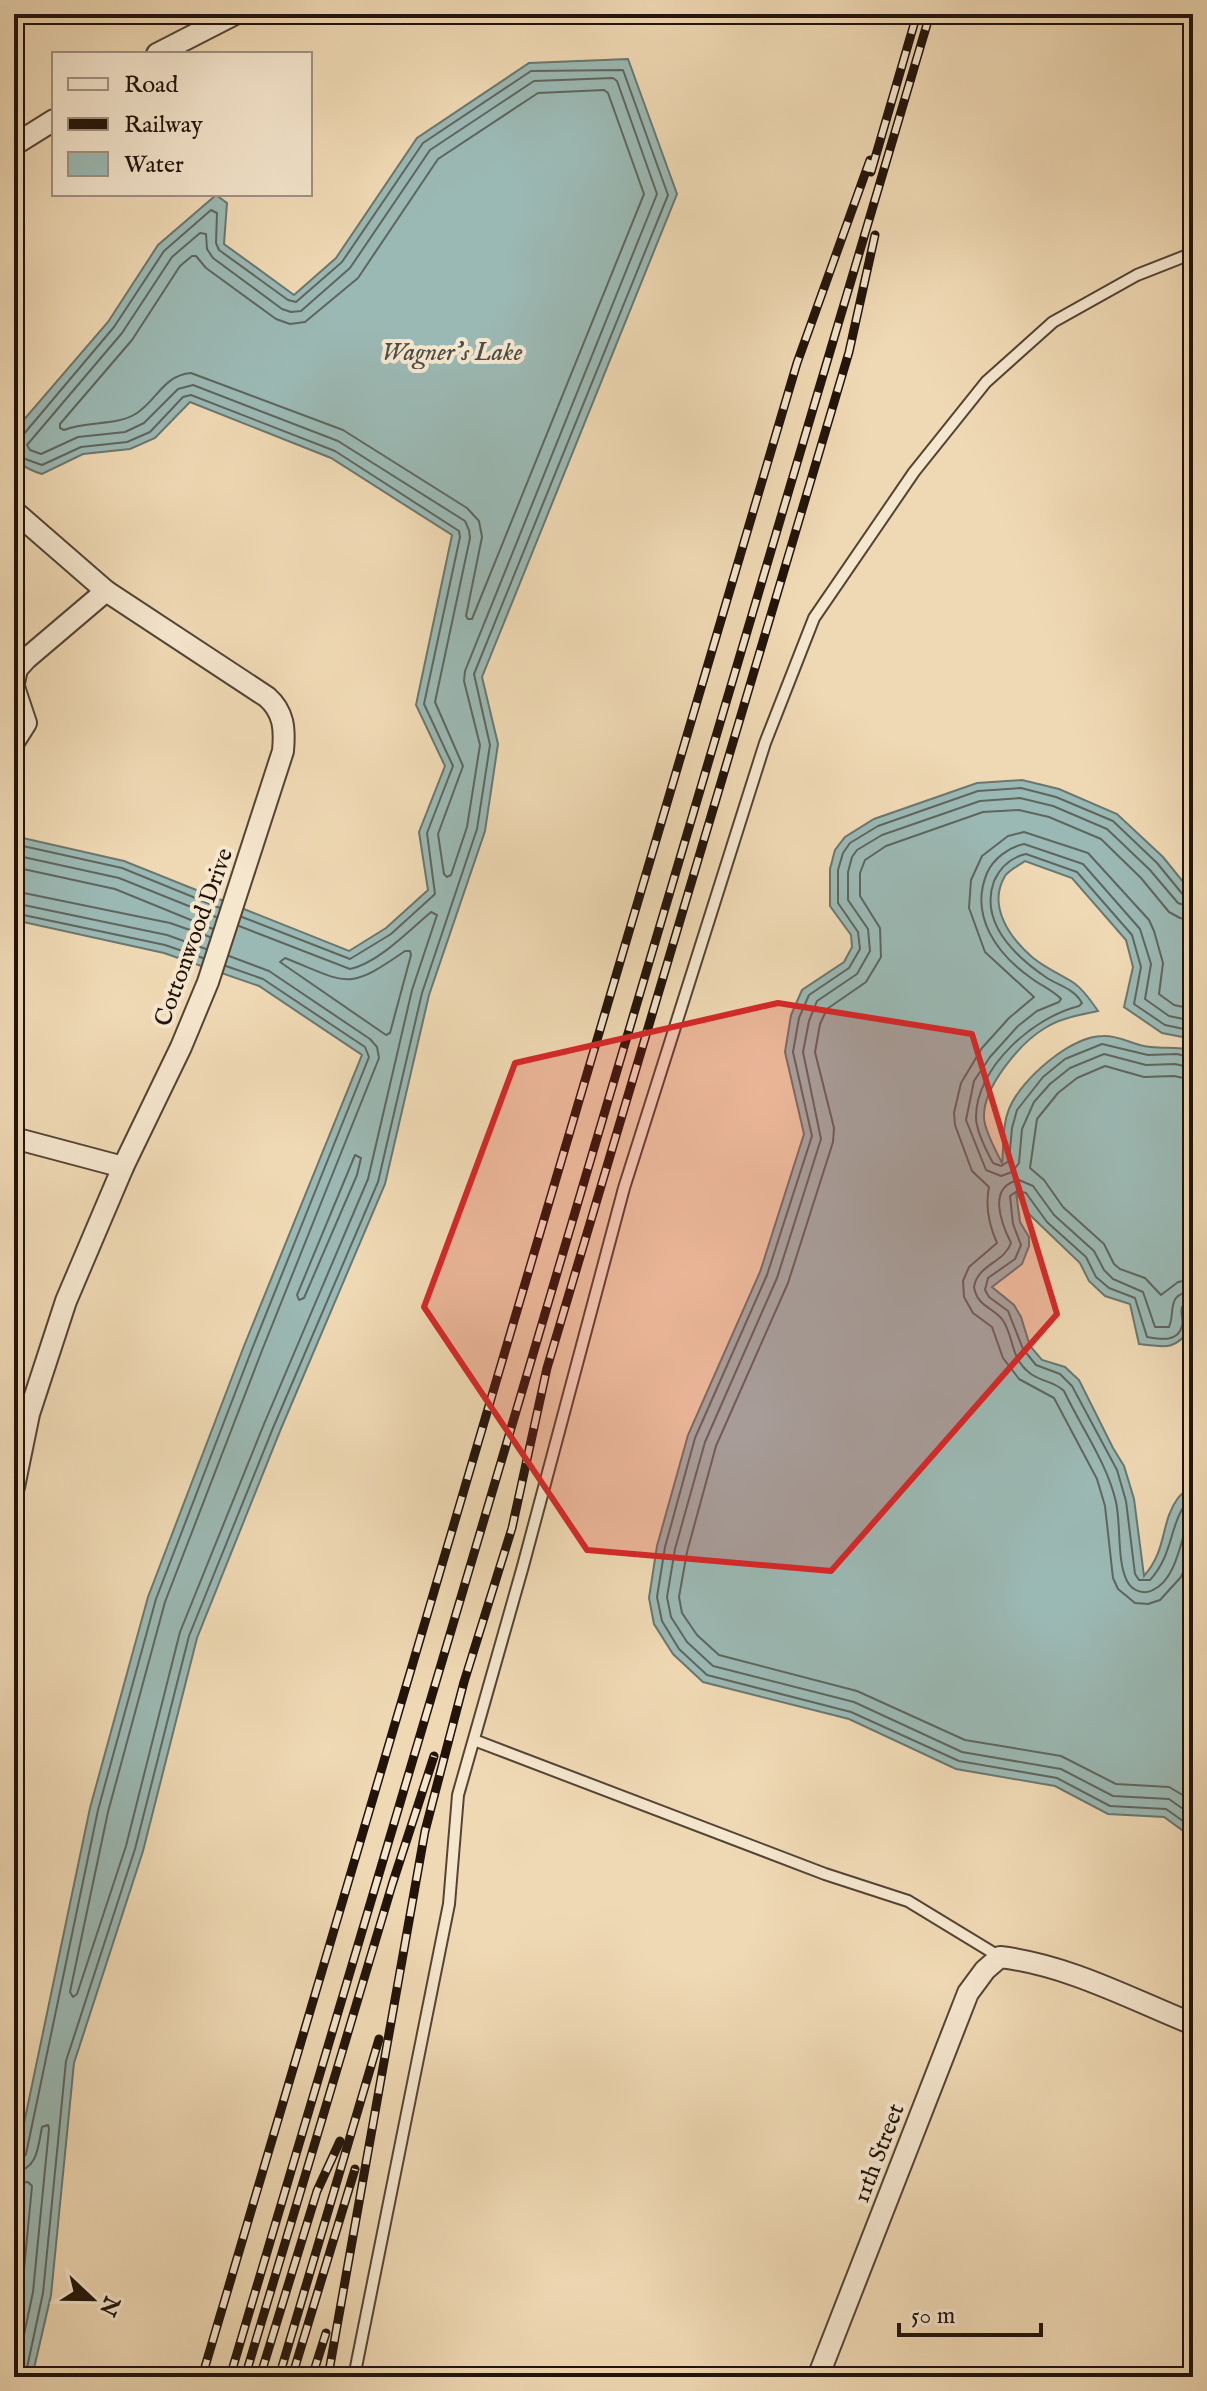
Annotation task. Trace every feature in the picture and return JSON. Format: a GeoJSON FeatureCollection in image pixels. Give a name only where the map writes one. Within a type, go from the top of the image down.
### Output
{"type":"FeatureCollection","features":[{"type":"Feature","properties":{"kind":"street"},"geometry":{"type":"LineString","coordinates":[[161,52],[235,14]]}},
{"type":"Feature","properties":{"kind":"street"},"geometry":{"type":"LineString","coordinates":[[14,145],[52,121]]}},
{"type":"Feature","properties":{"kind":"street","name":"Cottonwood Drive"},"geometry":{"type":"LineString","coordinates":[[14,511],[106,591],[277,706],[285,728],[283,751],[208,982],[181,1047],[123,1167],[66,1301],[29,1414],[14,1487]]}},
{"type":"Feature","properties":{"kind":"street"},"geometry":{"type":"LineString","coordinates":[[14,742],[26,723],[16,691],[17,669],[106,591]]}},
{"type":"Feature","properties":{"kind":"street"},"geometry":{"type":"LineString","coordinates":[[14,1137],[123,1167]]}},
{"type":"Feature","properties":{"kind":"street"},"geometry":{"type":"LineString","coordinates":[[1000,1957],[1025,1960],[1064,1971],[1193,2024]]}},
{"type":"Feature","properties":{"kind":"street","name":"11th Street"},"geometry":{"type":"LineString","coordinates":[[818,2377],[968,1993],[985,1970],[1000,1957]]}},
{"type":"Feature","properties":{"kind":"lane"},"geometry":{"type":"LineString","coordinates":[[354,2377],[449,1904],[458,1795],[624,1188],[765,743],[814,618],[914,472],[986,382],[1053,322],[1137,275],[1193,253]]}},
{"type":"Feature","properties":{"kind":"lane"},"geometry":{"type":"LineString","coordinates":[[474,1740],[825,1874],[908,1901],[1000,1957]]}},
{"type":"Feature","properties":{"kind":"highlighted area"},"geometry":{"type":"Polygon","coordinates":[[[778,1003],[972,1034],[1057,1314],[831,1571],[587,1550],[424,1307],[515,1063],[778,1003]]]}},
{"type":"Feature","properties":{"kind":"water","name":"Wagner's Lake"},"geometry":{"type":"Polygon","coordinates":[[[628,59],[677,194],[482,677],[498,744],[485,831],[429,995],[385,1184],[280,1431],[197,1638],[143,1851],[74,2063],[51,2295],[32,2377],[14,2377],[14,2171],[90,1808],[148,1597],[244,1346],[362,1055],[259,986],[164,953],[14,920],[14,836],[124,861],[349,951],[386,928],[428,890],[419,832],[445,766],[416,705],[452,535],[331,458],[190,402],[155,438],[130,449],[83,454],[42,474],[18,462],[13,442],[21,423],[108,322],[158,245],[215,196],[227,203],[224,244],[294,295],[336,258],[417,138],[529,63],[628,59]]]}},
{"type":"Feature","properties":{"kind":"water"},"geometry":{"type":"Polygon","coordinates":[[[1022,780],[1059,789],[1117,814],[1163,857],[1193,894],[1193,1039],[1162,1033],[1124,1007],[1133,967],[1126,940],[1072,878],[1025,861],[1007,874],[1000,887],[999,899],[1009,931],[1032,957],[1078,986],[1098,1011],[1057,1022],[1025,1044],[996,1080],[985,1105],[984,1117],[988,1134],[1002,1163],[1005,1122],[1015,1097],[1048,1061],[1062,1051],[1076,1043],[1103,1036],[1156,1048],[1193,1051],[1193,1302],[1188,1312],[1191,1329],[1179,1341],[1168,1346],[1139,1344],[1130,1304],[1105,1296],[1089,1281],[1080,1263],[1029,1214],[1016,1192],[1020,1222],[1029,1237],[1029,1246],[1022,1264],[992,1287],[1014,1305],[1030,1346],[1042,1360],[1065,1367],[1079,1380],[1124,1466],[1134,1499],[1144,1576],[1157,1556],[1172,1507],[1193,1485],[1193,1838],[1164,1817],[1108,1814],[1055,1786],[956,1769],[849,1719],[703,1682],[673,1654],[654,1624],[649,1598],[657,1546],[688,1435],[760,1272],[804,1134],[785,1052],[791,1015],[802,990],[844,962],[852,947],[851,935],[830,906],[830,869],[835,850],[845,837],[874,819],[977,783],[1022,780]]]}},
{"type":"Feature","properties":{"kind":"railway"},"geometry":{"type":"LineString","coordinates":[[871,172],[917,14]]}},
{"type":"Feature","properties":{"kind":"railway"},"geometry":{"type":"LineString","coordinates":[[230,2377],[930,14]]}},
{"type":"Feature","properties":{"kind":"railway"},"geometry":{"type":"LineString","coordinates":[[202,2377],[797,363],[870,160]]}},
{"type":"Feature","properties":{"kind":"railway"},"geometry":{"type":"LineString","coordinates":[[328,2377],[425,1831],[464,1682],[512,1528],[547,1368],[849,352],[875,235]]}},
{"type":"Feature","properties":{"kind":"railway"},"geometry":{"type":"LineString","coordinates":[[245,2377],[392,1885],[434,1756]]}},
{"type":"Feature","properties":{"kind":"railway"},"geometry":{"type":"LineString","coordinates":[[279,2377],[379,2039]]}},
{"type":"Feature","properties":{"kind":"railway"},"geometry":{"type":"LineString","coordinates":[[260,2377],[317,2191],[340,2141]]}},
{"type":"Feature","properties":{"kind":"railway"},"geometry":{"type":"LineString","coordinates":[[292,2377],[355,2169]]}},
{"type":"Feature","properties":{"kind":"railway"},"geometry":{"type":"LineString","coordinates":[[312,2377],[326,2333]]}}]}
